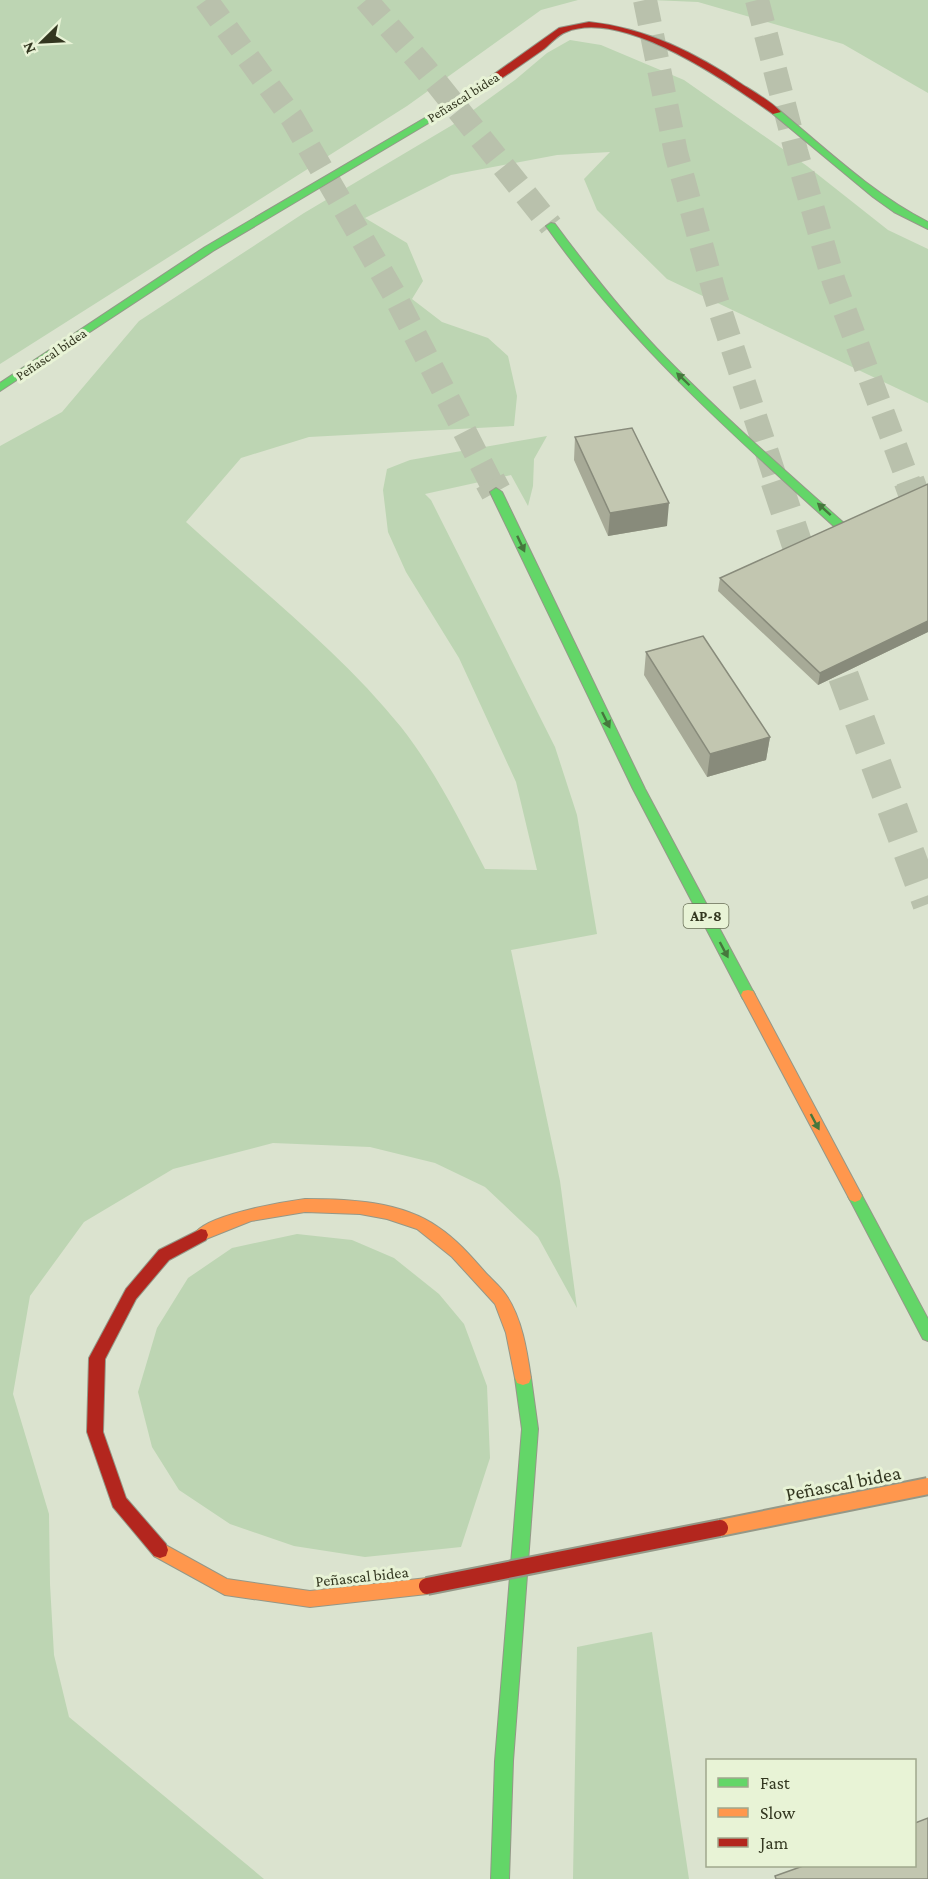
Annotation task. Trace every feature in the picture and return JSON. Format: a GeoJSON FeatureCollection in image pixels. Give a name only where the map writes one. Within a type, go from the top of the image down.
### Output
{"type":"FeatureCollection","features":[{"type":"Feature","properties":{"kind":"main road","name":"Peñascal bidea"},"geometry":{"type":"LineString","coordinates":[[0,388],[209,249],[477,91],[565,29],[580,25],[605,24],[628,29],[655,39],[703,64],[742,87],[795,127],[889,206],[928,226]]}},
{"type":"Feature","properties":{"kind":"main road"},"geometry":{"type":"LineString","coordinates":[[550,226],[627,323],[674,370],[928,606]]}},
{"type":"Feature","properties":{"kind":"main road","name":"AP-8"},"geometry":{"type":"LineString","coordinates":[[496,492],[639,789],[928,1334]]}},
{"type":"Feature","properties":{"kind":"main road","name":"Peñascal bidea"},"geometry":{"type":"LineString","coordinates":[[500,1879],[504,1761],[530,1430],[521,1363],[504,1306],[459,1251],[415,1221],[363,1208],[307,1203],[263,1212],[220,1224],[164,1256],[131,1293],[97,1358],[95,1432],[119,1502],[163,1554],[225,1587],[310,1599],[427,1586],[928,1486]]}},
{"type":"Feature","properties":{"kind":"green space"},"geometry":{"type":"Polygon","coordinates":[[[0,0],[578,0],[541,10],[407,106],[0,364],[0,0]]]}},
{"type":"Feature","properties":{"kind":"green space"},"geometry":{"type":"Polygon","coordinates":[[[651,0],[928,0],[928,93],[843,44],[698,2],[651,0]]]}},
{"type":"Feature","properties":{"kind":"green space"},"geometry":{"type":"Polygon","coordinates":[[[570,40],[601,45],[684,80],[807,166],[888,230],[928,249],[928,403],[667,279],[597,210],[584,179],[610,152],[557,155],[451,175],[365,218],[407,243],[423,281],[412,299],[442,322],[488,338],[508,356],[517,396],[514,426],[309,437],[241,458],[186,522],[297,620],[377,699],[401,727],[425,761],[485,869],[537,870],[516,782],[459,658],[406,572],[388,532],[383,490],[387,469],[410,460],[547,436],[534,459],[533,486],[528,506],[511,475],[425,494],[431,500],[555,747],[577,815],[597,934],[511,950],[560,1181],[577,1308],[538,1237],[485,1187],[435,1163],[370,1147],[273,1143],[173,1169],[84,1222],[30,1296],[13,1394],[49,1514],[54,1655],[69,1717],[264,1879],[0,1879],[0,446],[62,412],[139,321],[304,213],[454,124],[515,80],[547,53],[570,40]]]}},
{"type":"Feature","properties":{"kind":"green space"},"geometry":{"type":"Polygon","coordinates":[[[297,1234],[352,1240],[394,1258],[439,1294],[464,1324],[487,1386],[490,1458],[461,1547],[365,1557],[294,1546],[230,1524],[179,1490],[152,1447],[138,1392],[157,1328],[188,1278],[232,1248],[297,1234]]]}},
{"type":"Feature","properties":{"kind":"green space"},"geometry":{"type":"Polygon","coordinates":[[[652,1632],[689,1879],[573,1879],[577,1647],[652,1632]]]}},
{"type":"Feature","properties":{"kind":"building"},"geometry":{"type":"Polygon","coordinates":[[[632,428],[669,503],[610,513],[575,437],[632,428]]]}},
{"type":"Feature","properties":{"kind":"building"},"geometry":{"type":"Polygon","coordinates":[[[928,484],[928,621],[820,673],[720,578],[928,484]]]}},
{"type":"Feature","properties":{"kind":"building"},"geometry":{"type":"Polygon","coordinates":[[[703,636],[770,737],[710,754],[646,652],[703,636]]]}},
{"type":"Feature","properties":{"kind":"building"},"geometry":{"type":"Polygon","coordinates":[[[928,1818],[928,1879],[776,1879],[775,1876],[800,1867],[916,1867],[916,1823],[928,1818]]]}},
{"type":"Feature","properties":{"kind":"tunnel"},"geometry":{"type":"LineString","coordinates":[[206,0],[292,118],[394,294],[491,483]]}},
{"type":"Feature","properties":{"kind":"tunnel"},"geometry":{"type":"LineString","coordinates":[[366,0],[423,66],[551,226]]}},
{"type":"Feature","properties":{"kind":"tunnel"},"geometry":{"type":"LineString","coordinates":[[645,0],[676,153],[715,295],[777,483]]}},
{"type":"Feature","properties":{"kind":"tunnel"},"geometry":{"type":"LineString","coordinates":[[757,0],[796,151],[834,282],[909,483]]}},
{"type":"Feature","properties":{"kind":"tunnel"},"geometry":{"type":"LineString","coordinates":[[490,481],[496,492]]}},
{"type":"Feature","properties":{"kind":"tunnel"},"geometry":{"type":"LineString","coordinates":[[776,481],[811,586]]}},
{"type":"Feature","properties":{"kind":"tunnel"},"geometry":{"type":"LineString","coordinates":[[909,481],[928,533]]}},
{"type":"Feature","properties":{"kind":"tunnel"},"geometry":{"type":"LineString","coordinates":[[827,632],[928,904]]}},
{"type":"Feature","properties":{"kind":"traffic: fast"},"geometry":{"type":"LineString","coordinates":[[0,388],[209,249],[471,94]]}},
{"type":"Feature","properties":{"kind":"traffic: fast"},"geometry":{"type":"LineString","coordinates":[[776,112],[876,195],[897,210],[928,226]]}},
{"type":"Feature","properties":{"kind":"traffic: fast"},"geometry":{"type":"LineString","coordinates":[[551,226],[604,294],[661,359],[759,453],[928,606]]}},
{"type":"Feature","properties":{"kind":"traffic: fast"},"geometry":{"type":"LineString","coordinates":[[496,492],[639,789],[748,995]]}},
{"type":"Feature","properties":{"kind":"traffic: fast"},"geometry":{"type":"LineString","coordinates":[[855,1196],[928,1334]]}},
{"type":"Feature","properties":{"kind":"traffic: fast"},"geometry":{"type":"LineString","coordinates":[[500,1879],[504,1761],[530,1429],[523,1378]]}},
{"type":"Feature","properties":{"kind":"traffic: slow"},"geometry":{"type":"LineString","coordinates":[[748,995],[855,1196]]}},
{"type":"Feature","properties":{"kind":"traffic: slow"},"geometry":{"type":"LineString","coordinates":[[201,1235],[225,1223],[251,1215],[305,1206],[333,1205],[360,1208],[413,1221],[431,1230],[457,1252],[500,1299],[514,1333],[523,1378]]}},
{"type":"Feature","properties":{"kind":"traffic: slow"},"geometry":{"type":"LineString","coordinates":[[720,1528],[928,1486]]}},
{"type":"Feature","properties":{"kind":"traffic: slow"},"geometry":{"type":"LineString","coordinates":[[160,1550],[225,1587],[310,1599],[427,1586]]}},
{"type":"Feature","properties":{"kind":"traffic: jam"},"geometry":{"type":"LineString","coordinates":[[471,94],[562,30],[589,25],[616,27],[675,49],[732,81],[776,112]]}},
{"type":"Feature","properties":{"kind":"traffic: jam"},"geometry":{"type":"LineString","coordinates":[[160,1550],[119,1502],[95,1432],[97,1358],[131,1294],[164,1255],[201,1235]]}},
{"type":"Feature","properties":{"kind":"traffic: jam"},"geometry":{"type":"LineString","coordinates":[[427,1586],[720,1528]]}}]}
